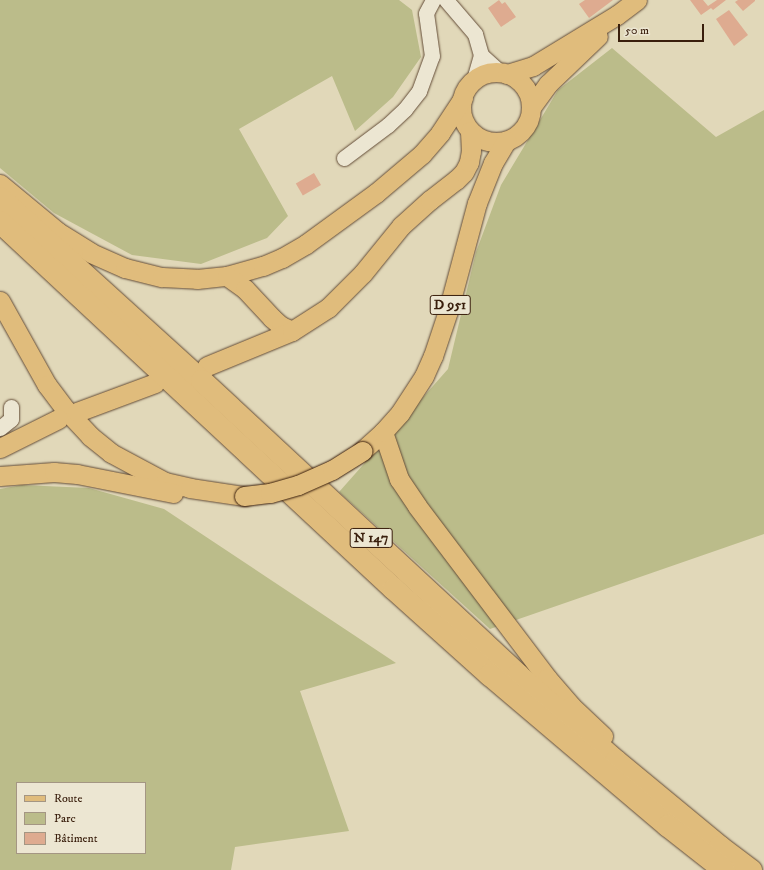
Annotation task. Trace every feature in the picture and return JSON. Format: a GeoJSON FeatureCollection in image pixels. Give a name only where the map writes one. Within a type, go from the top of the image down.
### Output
{"type":"FeatureCollection","features":[{"type":"Feature","properties":{"kind":"highway","name":"N 147"},"geometry":{"type":"LineString","coordinates":[[0,198],[219,397],[518,675],[616,761],[750,870]]}},
{"type":"Feature","properties":{"kind":"highway","name":"N 147"},"geometry":{"type":"LineString","coordinates":[[0,222],[394,589],[485,670],[668,826],[724,870]]}},
{"type":"Feature","properties":{"kind":"main road"},"geometry":{"type":"LineString","coordinates":[[0,184],[58,232],[91,253],[125,268],[162,277],[197,279],[227,276],[263,266],[282,258],[306,244],[376,193],[422,154],[440,134],[463,98],[467,88],[474,80],[482,75],[504,73],[533,66],[617,15],[637,0]]}},
{"type":"Feature","properties":{"kind":"main road"},"geometry":{"type":"LineString","coordinates":[[532,106],[548,84],[617,15]]}},
{"type":"Feature","properties":{"kind":"main road"},"geometry":{"type":"LineString","coordinates":[[463,98],[462,115],[470,130],[477,137],[486,141],[506,142],[516,136],[525,128],[530,118],[532,106],[530,95],[525,86],[517,79],[504,73]]}},
{"type":"Feature","properties":{"kind":"main road"},"geometry":{"type":"LineString","coordinates":[[207,366],[292,331],[312,320],[344,293],[401,226],[464,172],[471,151],[470,130]]}},
{"type":"Feature","properties":{"kind":"main road","name":"D 951"},"geometry":{"type":"LineString","coordinates":[[0,476],[36,473],[77,474],[179,494],[229,498],[270,493],[298,485],[332,470],[362,451],[383,432],[412,396],[433,356],[448,311],[477,203],[493,163],[506,142]]}},
{"type":"Feature","properties":{"kind":"main road"},"geometry":{"type":"LineString","coordinates":[[227,276],[245,289],[281,326],[292,331]]}},
{"type":"Feature","properties":{"kind":"main road"},"geometry":{"type":"LineString","coordinates":[[0,301],[47,385],[90,436],[111,453],[166,482],[190,488],[244,496]]}},
{"type":"Feature","properties":{"kind":"main road"},"geometry":{"type":"LineString","coordinates":[[77,412],[155,383]]}},
{"type":"Feature","properties":{"kind":"main road"},"geometry":{"type":"LineString","coordinates":[[0,448],[58,419]]}},
{"type":"Feature","properties":{"kind":"main road"},"geometry":{"type":"LineString","coordinates":[[383,432],[394,467],[407,492],[547,678],[571,706],[720,847]]}},
{"type":"Feature","properties":{"kind":"street"},"geometry":{"type":"LineString","coordinates":[[344,158],[393,120],[405,109],[419,91],[432,56],[426,12],[433,0]]}},
{"type":"Feature","properties":{"kind":"street"},"geometry":{"type":"LineString","coordinates":[[446,0],[475,34],[481,55],[474,80]]}},
{"type":"Feature","properties":{"kind":"street"},"geometry":{"type":"LineString","coordinates":[[481,55],[504,73]]}},
{"type":"Feature","properties":{"kind":"street"},"geometry":{"type":"LineString","coordinates":[[0,428],[11,419],[11,407]]}},
{"type":"Feature","properties":{"kind":"green space"},"geometry":{"type":"Polygon","coordinates":[[[0,0],[399,0],[412,10],[421,57],[393,97],[355,131],[332,76],[239,129],[288,216],[267,238],[201,264],[132,255],[54,213],[0,168],[0,0]]]}},
{"type":"Feature","properties":{"kind":"green space"},"geometry":{"type":"Polygon","coordinates":[[[612,48],[716,137],[764,110],[764,534],[490,629],[339,492],[448,369],[476,252],[501,185],[558,90],[612,48]]]}},
{"type":"Feature","properties":{"kind":"green space"},"geometry":{"type":"Polygon","coordinates":[[[22,485],[89,488],[164,509],[396,663],[300,691],[349,831],[235,847],[231,870],[0,870],[0,489],[22,485]]]}},
{"type":"Feature","properties":{"kind":"building"},"geometry":{"type":"Polygon","coordinates":[[[499,0],[502,4],[505,2],[516,17],[501,27],[488,8],[499,0]]]}},
{"type":"Feature","properties":{"kind":"building"},"geometry":{"type":"Polygon","coordinates":[[[585,0],[613,0],[589,18],[579,4],[585,0]]]}},
{"type":"Feature","properties":{"kind":"building"},"geometry":{"type":"Polygon","coordinates":[[[690,0],[703,0],[708,6],[717,0],[726,0],[713,10],[711,8],[701,15],[690,0]]]}},
{"type":"Feature","properties":{"kind":"building"},"geometry":{"type":"Polygon","coordinates":[[[738,0],[755,1],[743,11],[735,2],[738,0]]]}},
{"type":"Feature","properties":{"kind":"building"},"geometry":{"type":"Polygon","coordinates":[[[729,10],[748,35],[734,46],[716,19],[729,10]]]}},
{"type":"Feature","properties":{"kind":"building"},"geometry":{"type":"Polygon","coordinates":[[[314,173],[321,185],[303,196],[296,184],[314,173]]]}}]}
